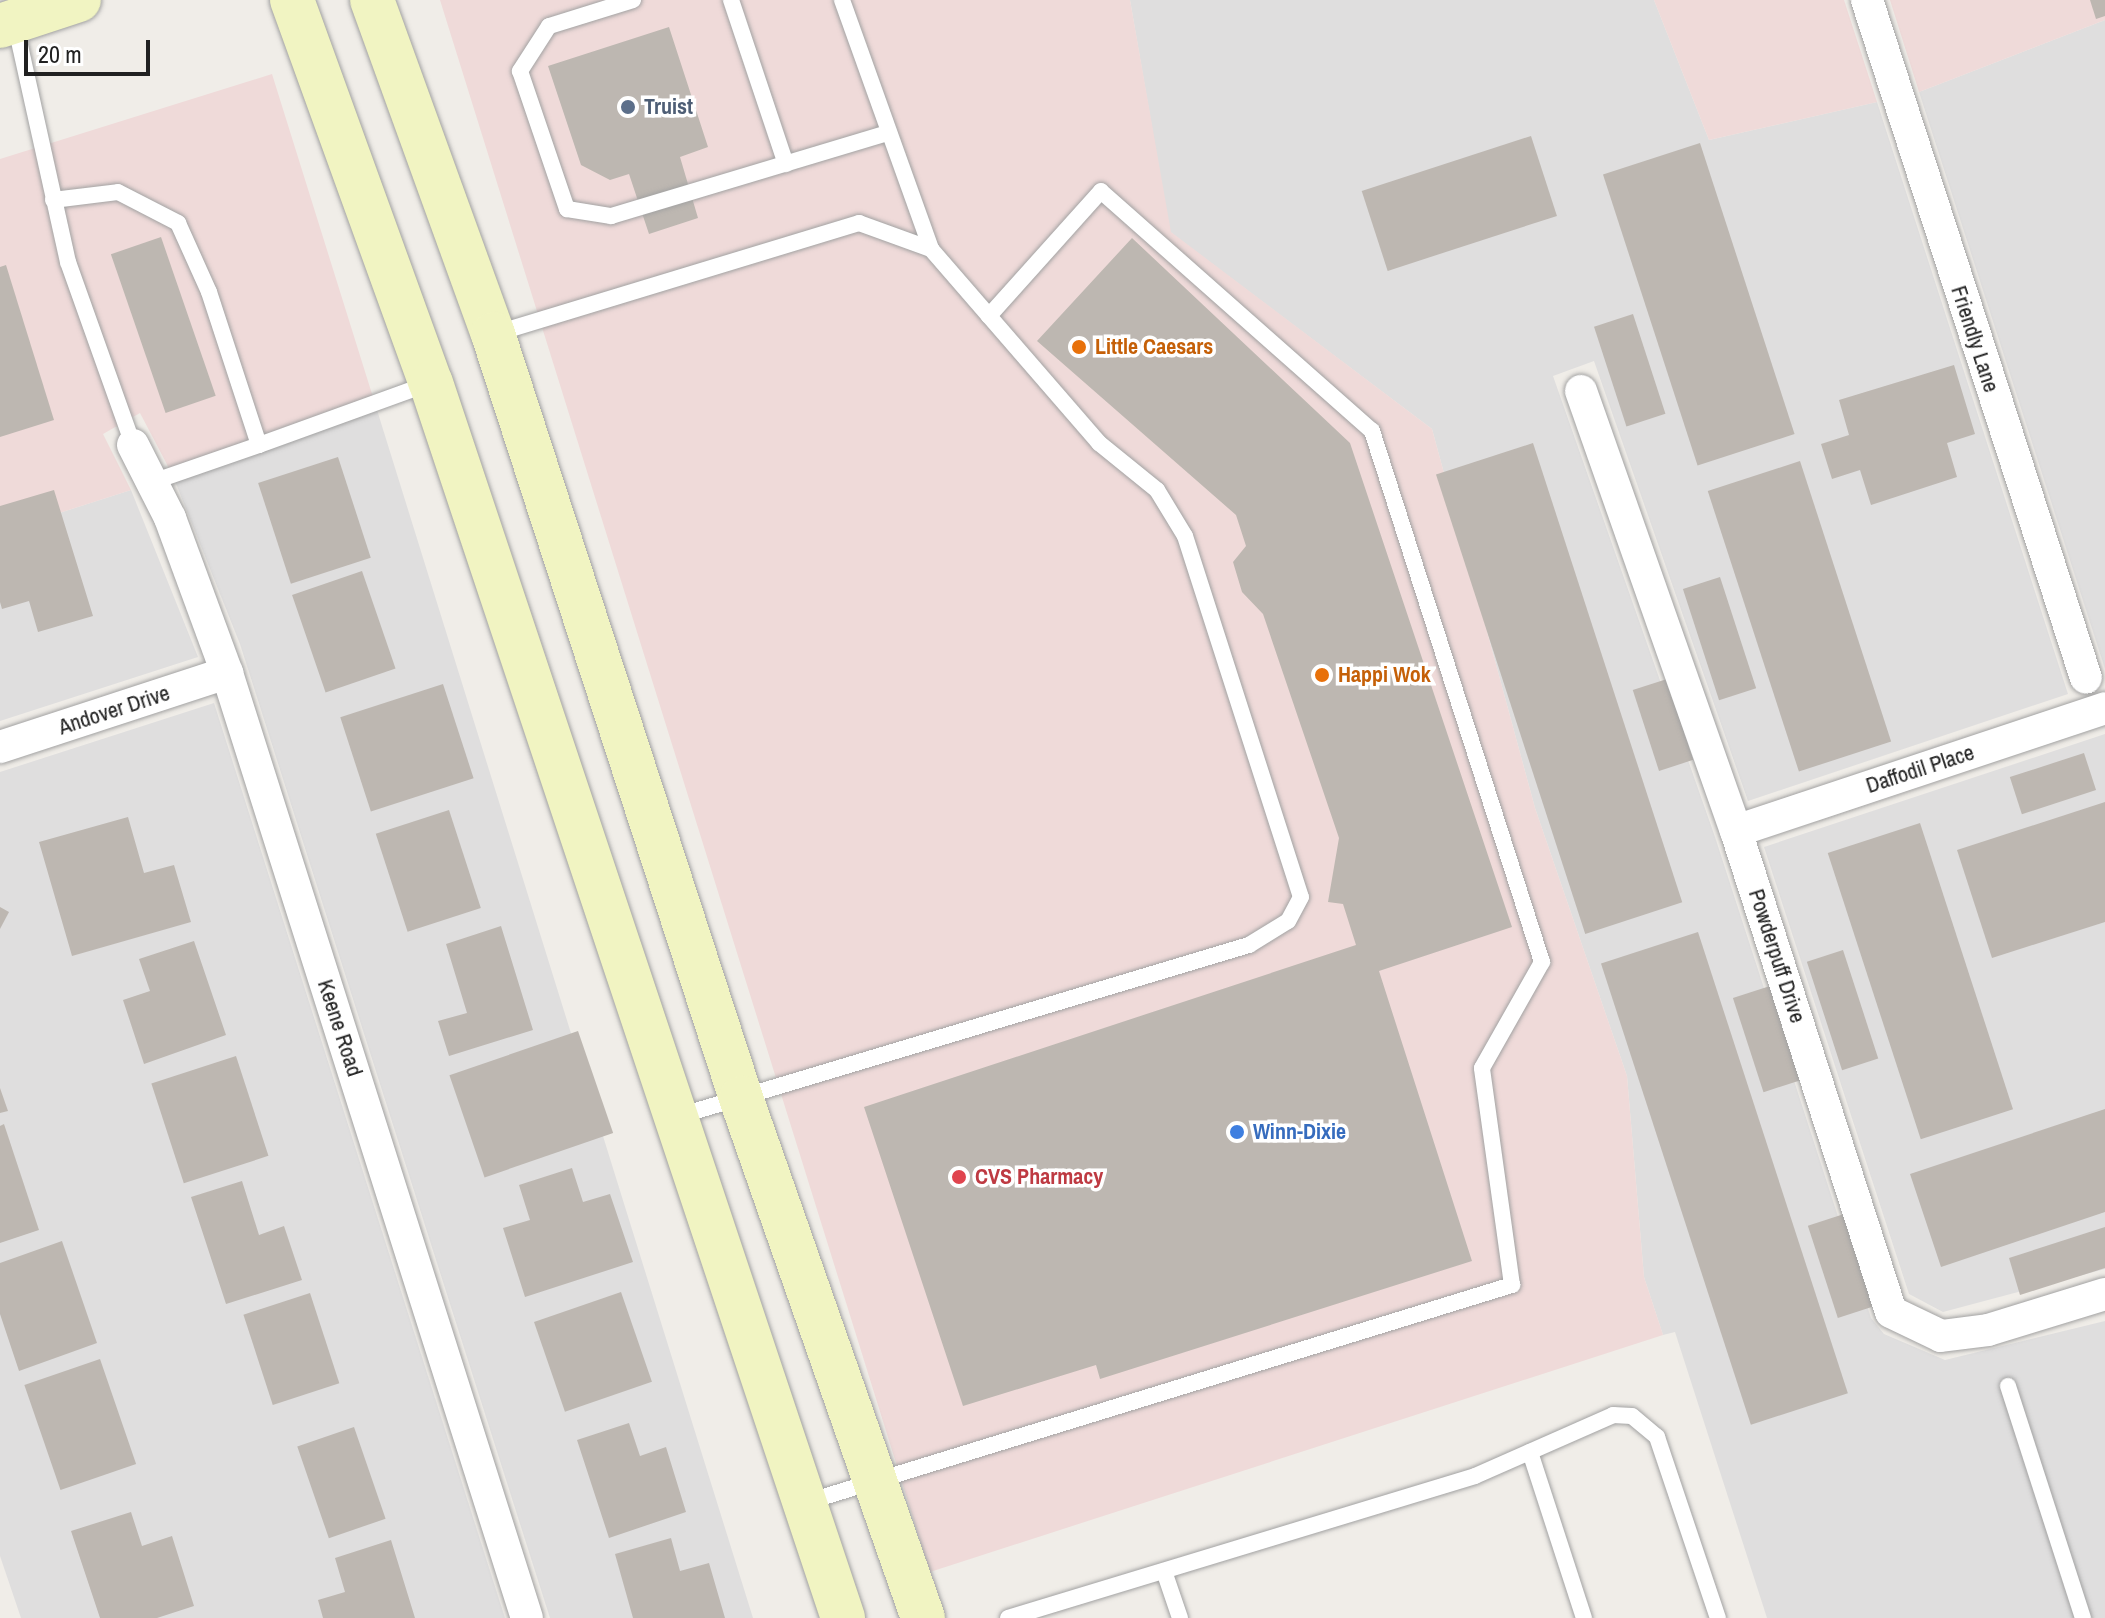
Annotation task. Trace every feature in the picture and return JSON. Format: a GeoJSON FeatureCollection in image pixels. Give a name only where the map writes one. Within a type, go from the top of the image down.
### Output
{"type":"FeatureCollection","features":[{"type":"Feature","properties":{"kind":"main road"},"geometry":{"type":"LineString","coordinates":[[8,24],[79,0]]}},
{"type":"Feature","properties":{"kind":"main road"},"geometry":{"type":"LineString","coordinates":[[292,0],[431,383],[679,1116],[843,1618]]}},
{"type":"Feature","properties":{"kind":"main road"},"geometry":{"type":"LineString","coordinates":[[372,0],[493,334],[741,1098],[923,1618]]}},
{"type":"Feature","properties":{"kind":"street","name":"Friendly Lane"},"geometry":{"type":"LineString","coordinates":[[1867,0],[2086,678]]}},
{"type":"Feature","properties":{"kind":"street","name":"Powderpuff Drive"},"geometry":{"type":"LineString","coordinates":[[1581,391],[1736,831],[1891,1312],[1941,1336],[1988,1330],[2105,1294]]}},
{"type":"Feature","properties":{"kind":"street","name":"Keene Road"},"geometry":{"type":"LineString","coordinates":[[133,445],[152,482],[227,673],[527,1618]]}},
{"type":"Feature","properties":{"kind":"street","name":"Andover Drive"},"geometry":{"type":"LineString","coordinates":[[0,747],[227,673]]}},
{"type":"Feature","properties":{"kind":"street","name":"Daffodil Place"},"geometry":{"type":"LineString","coordinates":[[1736,831],[2105,708]]}},
{"type":"Feature","properties":{"kind":"lane"},"geometry":{"type":"LineString","coordinates":[[633,0],[549,26],[520,71],[567,209],[611,216],[888,133]]}},
{"type":"Feature","properties":{"kind":"lane"},"geometry":{"type":"LineString","coordinates":[[731,0],[786,164]]}},
{"type":"Feature","properties":{"kind":"lane"},"geometry":{"type":"LineString","coordinates":[[679,1116],[1249,945],[1288,921],[1301,897],[1185,536],[1157,490],[1099,443],[931,249],[842,0]]}},
{"type":"Feature","properties":{"kind":"lane"},"geometry":{"type":"LineString","coordinates":[[8,24],[53,200],[133,445]]}},
{"type":"Feature","properties":{"kind":"lane"},"geometry":{"type":"LineString","coordinates":[[805,1502],[1512,1285],[1482,1068],[1542,962],[1372,431],[1101,191],[989,316]]}},
{"type":"Feature","properties":{"kind":"lane"},"geometry":{"type":"LineString","coordinates":[[53,200],[118,192],[178,223],[209,292],[259,445]]}},
{"type":"Feature","properties":{"kind":"lane"},"geometry":{"type":"LineString","coordinates":[[493,334],[859,223],[931,249]]}},
{"type":"Feature","properties":{"kind":"lane"},"geometry":{"type":"LineString","coordinates":[[152,482],[431,383]]}},
{"type":"Feature","properties":{"kind":"lane"},"geometry":{"type":"LineString","coordinates":[[2008,1386],[2083,1618]]}},
{"type":"Feature","properties":{"kind":"lane"},"geometry":{"type":"LineString","coordinates":[[1018,1617],[1475,1476],[1613,1415],[1646,1423],[1718,1618]]}},
{"type":"Feature","properties":{"kind":"lane"},"geometry":{"type":"LineString","coordinates":[[1530,1452],[1584,1618]]}},
{"type":"Feature","properties":{"kind":"lane"},"geometry":{"type":"LineString","coordinates":[[1164,1571],[1180,1618]]}},
{"type":"Feature","properties":{"kind":"shaded area"},"geometry":{"type":"Polygon","coordinates":[[[440,0],[1130,0],[1171,232],[1432,429],[1535,808],[1627,1076],[1644,1277],[1663,1335],[930,1572],[440,0]]]}},
{"type":"Feature","properties":{"kind":"shaded area"},"geometry":{"type":"Polygon","coordinates":[[[1130,0],[1654,0],[1709,140],[1877,102],[2068,694],[1748,801],[1594,361],[1553,376],[1715,837],[1871,1318],[1884,1334],[1945,1360],[2105,1321],[2105,1618],[1767,1618],[1675,1332],[1663,1335],[1644,1277],[1627,1076],[1535,808],[1432,429],[1170,232],[1130,0]]]}},
{"type":"Feature","properties":{"kind":"shaded area"},"geometry":{"type":"Polygon","coordinates":[[[1654,0],[1844,0],[1877,102],[1709,140],[1654,0]]]}},
{"type":"Feature","properties":{"kind":"shaded area"},"geometry":{"type":"Polygon","coordinates":[[[1890,0],[2105,0],[2105,20],[1919,92],[1890,0]]]}},
{"type":"Feature","properties":{"kind":"shaded area"},"geometry":{"type":"Polygon","coordinates":[[[2105,20],[2105,669],[1919,92],[2105,20]]]}},
{"type":"Feature","properties":{"kind":"shaded area"},"geometry":{"type":"Polygon","coordinates":[[[272,74],[377,410],[173,476],[140,413],[103,434],[131,490],[0,532],[0,159],[272,74]]]}},
{"type":"Feature","properties":{"kind":"shaded area"},"geometry":{"type":"Polygon","coordinates":[[[377,410],[753,1618],[550,1618],[240,644],[173,476],[377,410]]]}},
{"type":"Feature","properties":{"kind":"shaded area"},"geometry":{"type":"Polygon","coordinates":[[[131,490],[198,657],[0,721],[0,532],[131,490]]]}},
{"type":"Feature","properties":{"kind":"shaded area"},"geometry":{"type":"Polygon","coordinates":[[[214,703],[505,1618],[21,1618],[0,1556],[0,772],[214,703]]]}},
{"type":"Feature","properties":{"kind":"shaded area"},"geometry":{"type":"Polygon","coordinates":[[[2105,734],[2105,1269],[1943,1312],[1909,1294],[1764,847],[2105,734]]]}},
{"type":"Feature","properties":{"kind":"building"},"geometry":{"type":"Polygon","coordinates":[[[2090,0],[2105,0],[2105,16],[2096,19],[2090,0]]]}},
{"type":"Feature","properties":{"kind":"building","name":"Truist"},"geometry":{"type":"Polygon","coordinates":[[[669,27],[708,147],[680,157],[698,218],[649,234],[629,174],[610,180],[581,165],[548,66],[669,27]]]}},
{"type":"Feature","properties":{"kind":"building"},"geometry":{"type":"Polygon","coordinates":[[[1531,136],[1557,216],[1388,271],[1362,191],[1531,136]]]}},
{"type":"Feature","properties":{"kind":"building"},"geometry":{"type":"Polygon","coordinates":[[[1700,143],[1795,434],[1698,466],[1603,175],[1700,143]]]}},
{"type":"Feature","properties":{"kind":"building"},"geometry":{"type":"Polygon","coordinates":[[[161,237],[216,396],[166,413],[111,254],[161,237]]]}},
{"type":"Feature","properties":{"kind":"building"},"geometry":{"type":"Polygon","coordinates":[[[1132,238],[1350,443],[1512,927],[1379,971],[1472,1261],[1100,1379],[1096,1365],[963,1406],[864,1107],[1356,945],[1343,904],[1328,902],[1339,838],[1263,614],[1242,592],[1233,562],[1246,546],[1236,515],[1037,341],[1132,238]]]}},
{"type":"Feature","properties":{"kind":"building"},"geometry":{"type":"Polygon","coordinates":[[[6,265],[54,420],[0,437],[0,267],[6,265]]]}},
{"type":"Feature","properties":{"kind":"building"},"geometry":{"type":"Polygon","coordinates":[[[1633,314],[1665,414],[1626,427],[1594,327],[1633,314]]]}},
{"type":"Feature","properties":{"kind":"building"},"geometry":{"type":"Polygon","coordinates":[[[1954,365],[1975,434],[1947,443],[1957,477],[1871,505],[1860,470],[1832,479],[1821,444],[1849,435],[1839,400],[1954,365]]]}},
{"type":"Feature","properties":{"kind":"building"},"geometry":{"type":"Polygon","coordinates":[[[1533,443],[1682,902],[1585,934],[1436,475],[1533,443]]]}},
{"type":"Feature","properties":{"kind":"building"},"geometry":{"type":"Polygon","coordinates":[[[338,457],[371,558],[291,584],[258,483],[338,457]]]}},
{"type":"Feature","properties":{"kind":"building"},"geometry":{"type":"Polygon","coordinates":[[[1800,461],[1891,742],[1799,772],[1708,491],[1800,461]]]}},
{"type":"Feature","properties":{"kind":"building"},"geometry":{"type":"Polygon","coordinates":[[[54,490],[93,616],[38,632],[29,601],[2,609],[0,506],[54,490]]]}},
{"type":"Feature","properties":{"kind":"building"},"geometry":{"type":"Polygon","coordinates":[[[362,571],[396,668],[326,692],[292,595],[362,571]]]}},
{"type":"Feature","properties":{"kind":"building"},"geometry":{"type":"Polygon","coordinates":[[[1720,577],[1756,688],[1719,700],[1683,589],[1720,577]]]}},
{"type":"Feature","properties":{"kind":"building"},"geometry":{"type":"Polygon","coordinates":[[[1667,679],[1693,760],[1659,771],[1633,690],[1667,679]]]}},
{"type":"Feature","properties":{"kind":"building"},"geometry":{"type":"Polygon","coordinates":[[[443,684],[474,778],[371,812],[340,717],[443,684]]]}},
{"type":"Feature","properties":{"kind":"building"},"geometry":{"type":"Polygon","coordinates":[[[2084,753],[2096,790],[2022,814],[2010,777],[2084,753]]]}},
{"type":"Feature","properties":{"kind":"building"},"geometry":{"type":"Polygon","coordinates":[[[2105,802],[2105,922],[1992,958],[1957,850],[2105,802]]]}},
{"type":"Feature","properties":{"kind":"building"},"geometry":{"type":"Polygon","coordinates":[[[449,810],[481,908],[408,932],[376,834],[449,810]]]}},
{"type":"Feature","properties":{"kind":"building"},"geometry":{"type":"Polygon","coordinates":[[[128,817],[144,873],[174,865],[191,922],[72,956],[39,842],[128,817]]]}},
{"type":"Feature","properties":{"kind":"building"},"geometry":{"type":"Polygon","coordinates":[[[1920,823],[2013,1109],[1921,1139],[1828,853],[1920,823]]]}},
{"type":"Feature","properties":{"kind":"building"},"geometry":{"type":"Polygon","coordinates":[[[0,907],[9,912],[0,929],[0,907]]]}},
{"type":"Feature","properties":{"kind":"building"},"geometry":{"type":"Polygon","coordinates":[[[501,926],[533,1030],[449,1056],[438,1021],[467,1013],[446,944],[501,926]]]}},
{"type":"Feature","properties":{"kind":"building"},"geometry":{"type":"Polygon","coordinates":[[[1698,932],[1848,1393],[1751,1425],[1601,964],[1698,932]]]}},
{"type":"Feature","properties":{"kind":"building"},"geometry":{"type":"Polygon","coordinates":[[[194,941],[226,1035],[144,1064],[123,1000],[150,991],[139,959],[194,941]]]}},
{"type":"Feature","properties":{"kind":"building"},"geometry":{"type":"Polygon","coordinates":[[[1843,950],[1878,1058],[1842,1070],[1807,962],[1843,950]]]}},
{"type":"Feature","properties":{"kind":"building"},"geometry":{"type":"Polygon","coordinates":[[[1770,986],[1801,1080],[1764,1092],[1733,998],[1770,986]]]}},
{"type":"Feature","properties":{"kind":"building"},"geometry":{"type":"Polygon","coordinates":[[[578,1031],[613,1133],[485,1177],[449,1075],[578,1031]]]}},
{"type":"Feature","properties":{"kind":"building"},"geometry":{"type":"Polygon","coordinates":[[[236,1056],[268,1156],[184,1183],[151,1084],[236,1056]]]}},
{"type":"Feature","properties":{"kind":"building"},"geometry":{"type":"Polygon","coordinates":[[[0,1088],[8,1111],[0,1113],[0,1088]]]}},
{"type":"Feature","properties":{"kind":"building"},"geometry":{"type":"Polygon","coordinates":[[[2105,1109],[2105,1212],[1941,1267],[1910,1174],[2105,1109]]]}},
{"type":"Feature","properties":{"kind":"building"},"geometry":{"type":"Polygon","coordinates":[[[4,1124],[39,1230],[0,1243],[0,1126],[4,1124]]]}},
{"type":"Feature","properties":{"kind":"building"},"geometry":{"type":"Polygon","coordinates":[[[572,1168],[583,1202],[610,1194],[633,1262],[525,1297],[503,1228],[530,1220],[519,1185],[572,1168]]]}},
{"type":"Feature","properties":{"kind":"building"},"geometry":{"type":"Polygon","coordinates":[[[242,1181],[259,1235],[284,1226],[302,1280],[226,1304],[191,1197],[242,1181]]]}},
{"type":"Feature","properties":{"kind":"building"},"geometry":{"type":"Polygon","coordinates":[[[1844,1214],[1874,1306],[1838,1318],[1808,1226],[1844,1214]]]}},
{"type":"Feature","properties":{"kind":"building"},"geometry":{"type":"Polygon","coordinates":[[[2105,1227],[2105,1268],[2020,1295],[2009,1258],[2105,1227]]]}},
{"type":"Feature","properties":{"kind":"building"},"geometry":{"type":"Polygon","coordinates":[[[62,1241],[97,1343],[19,1371],[0,1314],[0,1263],[62,1241]]]}},
{"type":"Feature","properties":{"kind":"building"},"geometry":{"type":"Polygon","coordinates":[[[621,1292],[652,1382],[565,1412],[534,1322],[621,1292]]]}},
{"type":"Feature","properties":{"kind":"building"},"geometry":{"type":"Polygon","coordinates":[[[310,1293],[339,1383],[273,1405],[243,1315],[310,1293]]]}},
{"type":"Feature","properties":{"kind":"building"},"geometry":{"type":"Polygon","coordinates":[[[100,1359],[136,1464],[60,1490],[24,1385],[100,1359]]]}},
{"type":"Feature","properties":{"kind":"building"},"geometry":{"type":"Polygon","coordinates":[[[629,1423],[640,1456],[666,1447],[686,1512],[609,1538],[577,1440],[629,1423]]]}},
{"type":"Feature","properties":{"kind":"building"},"geometry":{"type":"Polygon","coordinates":[[[354,1427],[386,1519],[329,1538],[297,1447],[354,1427]]]}},
{"type":"Feature","properties":{"kind":"building"},"geometry":{"type":"Polygon","coordinates":[[[131,1512],[142,1546],[172,1536],[194,1606],[157,1618],[100,1618],[71,1531],[131,1512]]]}},
{"type":"Feature","properties":{"kind":"building"},"geometry":{"type":"Polygon","coordinates":[[[671,1538],[680,1571],[709,1563],[725,1618],[633,1618],[615,1554],[671,1538]]]}},
{"type":"Feature","properties":{"kind":"building"},"geometry":{"type":"Polygon","coordinates":[[[391,1540],[415,1618],[323,1618],[318,1600],[345,1592],[335,1558],[391,1540]]]}},
{"type":"Feature","properties":{"kind":"place","name":"Truist"},"geometry":{"type":"Point","coordinates":[628,107]}},
{"type":"Feature","properties":{"kind":"place","name":"Little Caesars"},"geometry":{"type":"Point","coordinates":[1079,347]}},
{"type":"Feature","properties":{"kind":"place","name":"Happi Wok"},"geometry":{"type":"Point","coordinates":[1322,675]}},
{"type":"Feature","properties":{"kind":"place","name":"Winn-Dixie"},"geometry":{"type":"Point","coordinates":[1237,1132]}},
{"type":"Feature","properties":{"kind":"place","name":"CVS Pharmacy"},"geometry":{"type":"Point","coordinates":[959,1177]}}]}
